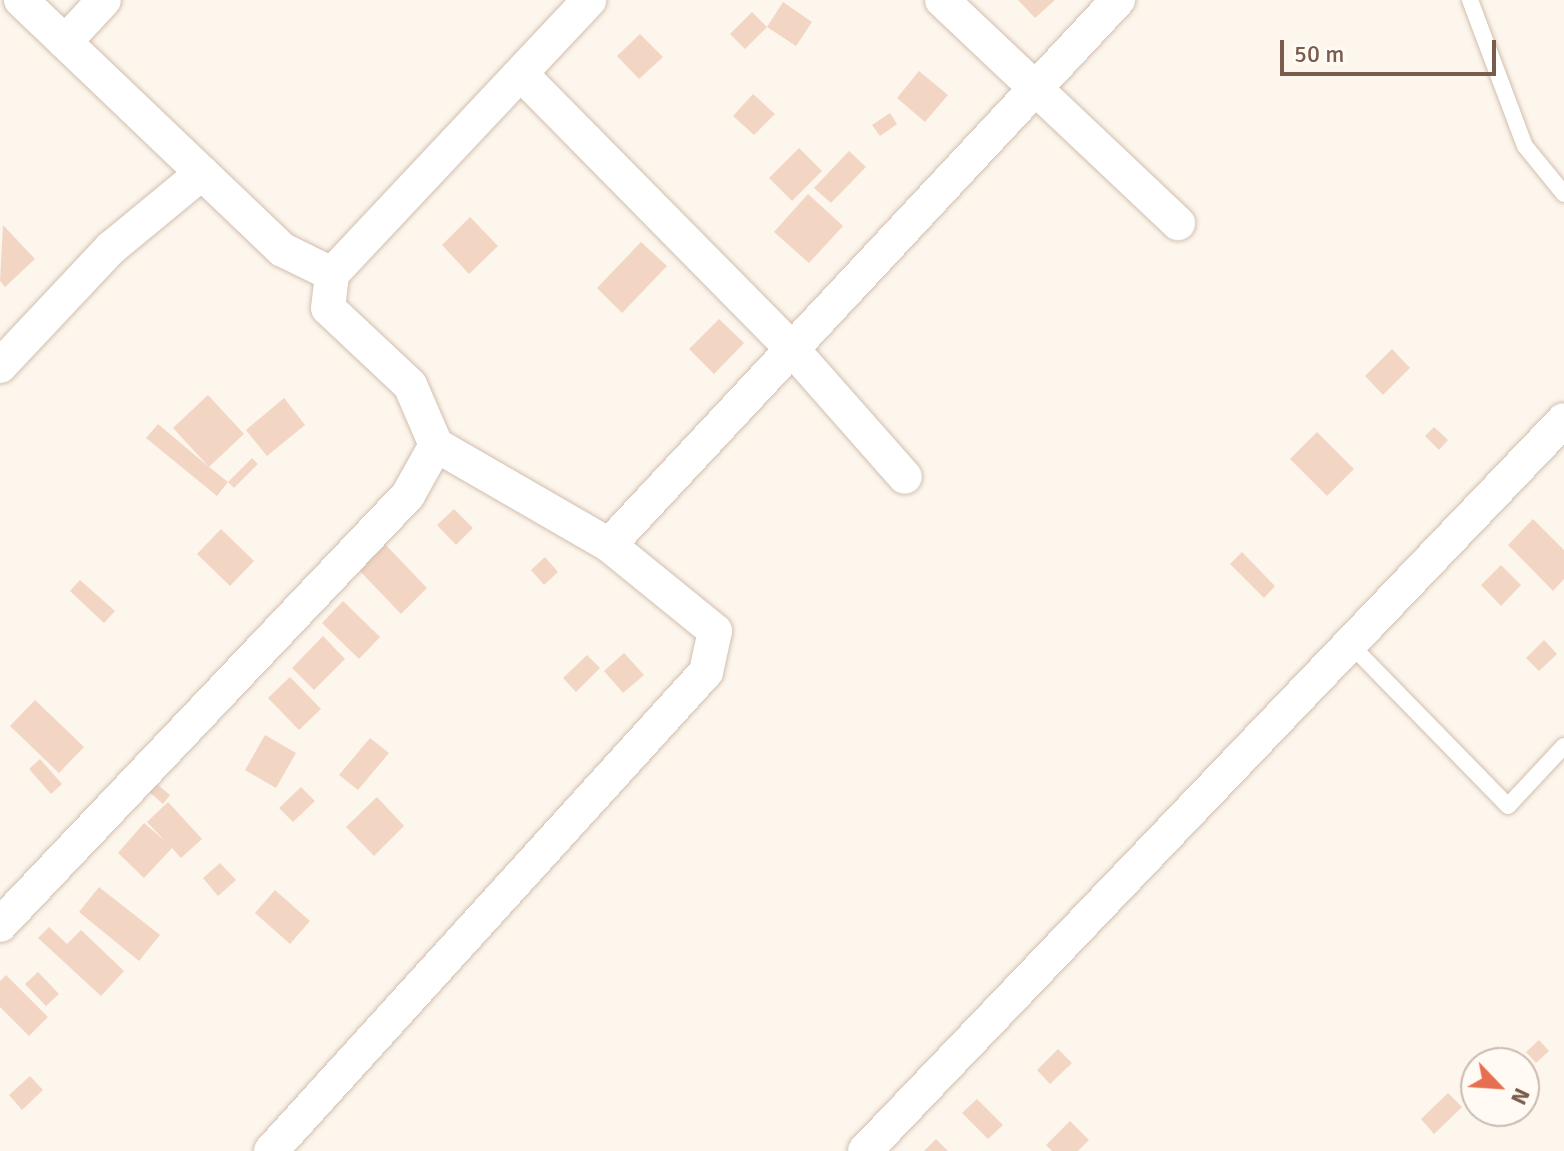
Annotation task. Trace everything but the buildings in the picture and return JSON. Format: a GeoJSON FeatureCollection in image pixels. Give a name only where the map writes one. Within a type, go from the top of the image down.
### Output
{"type":"FeatureCollection","features":[{"type":"Feature","properties":{"kind":"street"},"geometry":{"type":"LineString","coordinates":[[21,0],[283,250],[332,274]]}},
{"type":"Feature","properties":{"kind":"street"},"geometry":{"type":"LineString","coordinates":[[65,42],[104,0]]}},
{"type":"Feature","properties":{"kind":"street"},"geometry":{"type":"LineString","coordinates":[[271,1151],[706,672],[715,631],[609,545],[436,445],[410,385],[328,308],[332,274],[522,75],[589,0]]}},
{"type":"Feature","properties":{"kind":"street"},"geometry":{"type":"LineString","coordinates":[[942,0],[1178,223]]}},
{"type":"Feature","properties":{"kind":"street"},"geometry":{"type":"LineString","coordinates":[[609,545],[1118,0]]}},
{"type":"Feature","properties":{"kind":"street"},"geometry":{"type":"LineString","coordinates":[[522,75],[793,350],[905,477]]}},
{"type":"Feature","properties":{"kind":"street"},"geometry":{"type":"LineString","coordinates":[[0,366],[111,248],[202,173]]}},
{"type":"Feature","properties":{"kind":"street"},"geometry":{"type":"LineString","coordinates":[[865,1151],[1564,420]]}},
{"type":"Feature","properties":{"kind":"street"},"geometry":{"type":"LineString","coordinates":[[0,925],[408,495],[436,445]]}},
{"type":"Feature","properties":{"kind":"lane"},"geometry":{"type":"LineString","coordinates":[[1470,0],[1525,146],[1564,194]]}},
{"type":"Feature","properties":{"kind":"lane"},"geometry":{"type":"LineString","coordinates":[[1350,644],[1508,806],[1564,746]]}}]}
